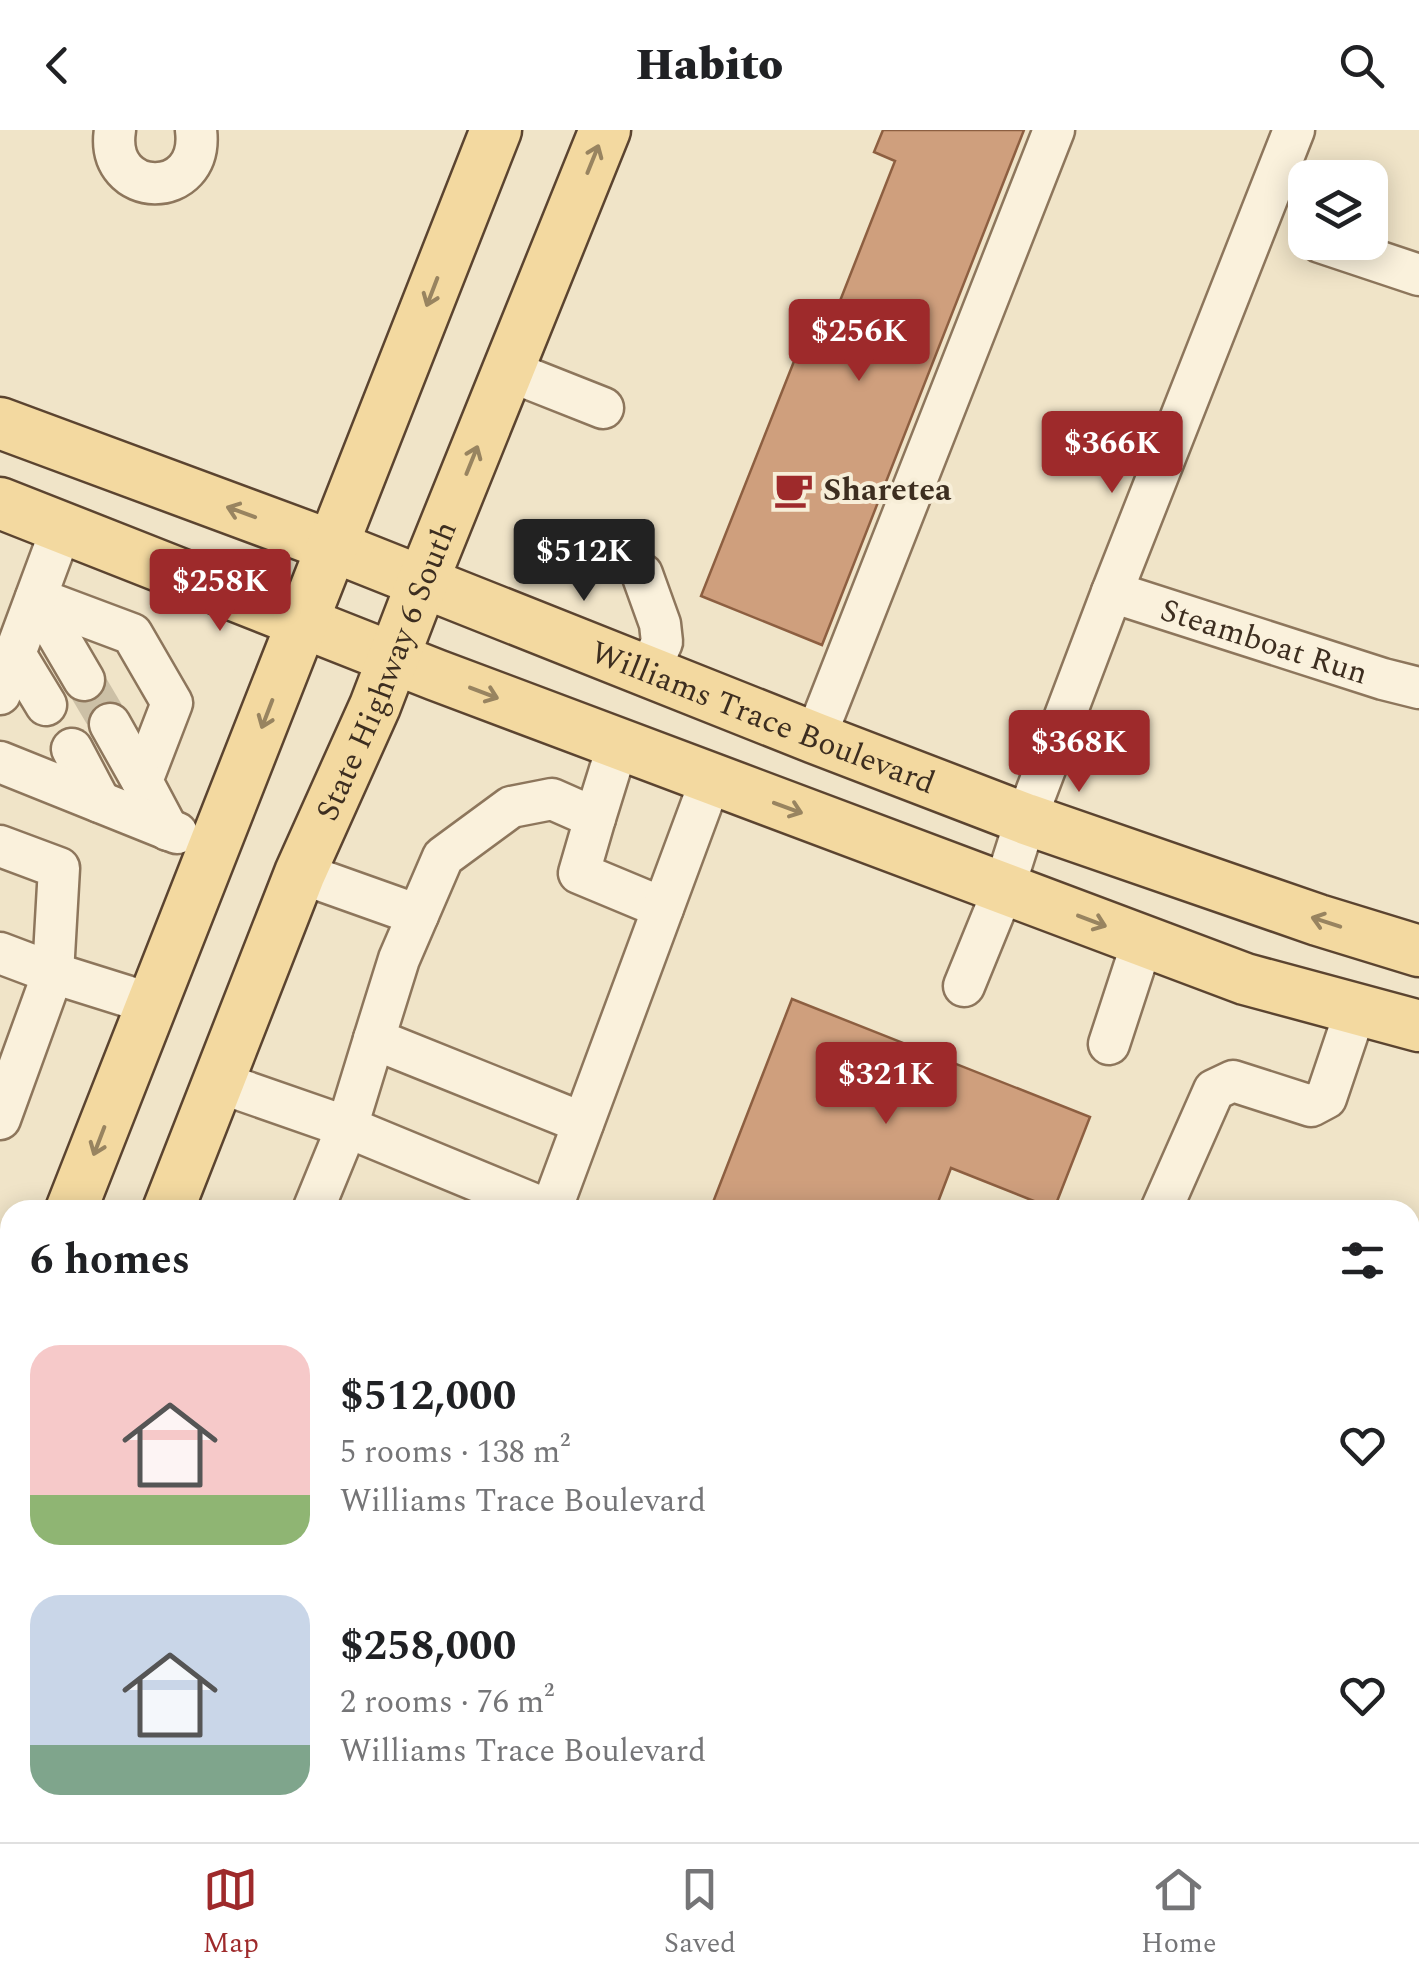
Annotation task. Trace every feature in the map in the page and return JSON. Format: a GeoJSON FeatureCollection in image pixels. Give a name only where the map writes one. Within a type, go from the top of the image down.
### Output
{"type":"FeatureCollection","features":[{"type":"Feature","properties":{"kind":"main road"},"geometry":{"type":"LineString","coordinates":[[76,1200],[496,130]]}},
{"type":"Feature","properties":{"kind":"main road","name":"State Highway 6 South"},"geometry":{"type":"LineString","coordinates":[[172,1200],[300,873],[375,706],[605,130]]}},
{"type":"Feature","properties":{"kind":"main road","name":"Williams Trace Boulevard"},"geometry":{"type":"LineString","coordinates":[[0,423],[332,546],[1026,819],[1419,951]]}},
{"type":"Feature","properties":{"kind":"main road"},"geometry":{"type":"LineString","coordinates":[[0,503],[392,659],[1245,979],[1419,1026]]}},
{"type":"Feature","properties":{"kind":"street"},"geometry":{"type":"LineString","coordinates":[[115,130],[114,146],[125,171],[150,184],[164,184],[187,170],[198,144],[196,130]]}},
{"type":"Feature","properties":{"kind":"street"},"geometry":{"type":"LineString","coordinates":[[815,738],[1054,130]]}},
{"type":"Feature","properties":{"kind":"street"},"geometry":{"type":"LineString","coordinates":[[964,986],[1112,592],[1294,130]]}},
{"type":"Feature","properties":{"kind":"street"},"geometry":{"type":"LineString","coordinates":[[1258,222],[1288,232]]}},
{"type":"Feature","properties":{"kind":"street"},"geometry":{"type":"LineString","coordinates":[[1374,260],[1419,275]]}},
{"type":"Feature","properties":{"kind":"street"},"geometry":{"type":"LineString","coordinates":[[507,370],[603,408]]}},
{"type":"Feature","properties":{"kind":"street"},"geometry":{"type":"LineString","coordinates":[[0,694],[62,528]]}},
{"type":"Feature","properties":{"kind":"street"},"geometry":{"type":"LineString","coordinates":[[642,574],[660,624],[662,642],[648,673]]}},
{"type":"Feature","properties":{"kind":"street","name":"Steamboat Run"},"geometry":{"type":"LineString","coordinates":[[1112,592],[1419,688]]}},
{"type":"Feature","properties":{"kind":"street"},"geometry":{"type":"LineString","coordinates":[[36,598],[84,680]]}},
{"type":"Feature","properties":{"kind":"street"},"geometry":{"type":"LineString","coordinates":[[36,598],[132,634],[172,703],[142,781]]}},
{"type":"Feature","properties":{"kind":"street"},"geometry":{"type":"LineString","coordinates":[[15,654],[46,705]]}},
{"type":"Feature","properties":{"kind":"street"},"geometry":{"type":"LineString","coordinates":[[110,724],[168,830]]}},
{"type":"Feature","properties":{"kind":"street"},"geometry":{"type":"LineString","coordinates":[[618,744],[579,873],[662,908]]}},
{"type":"Feature","properties":{"kind":"street"},"geometry":{"type":"LineString","coordinates":[[72,748],[100,802]]}},
{"type":"Feature","properties":{"kind":"street"},"geometry":{"type":"LineString","coordinates":[[0,762],[168,830],[215,844]]}},
{"type":"Feature","properties":{"kind":"street"},"geometry":{"type":"LineString","coordinates":[[554,1200],[711,779]]}},
{"type":"Feature","properties":{"kind":"street"},"geometry":{"type":"LineString","coordinates":[[317,1200],[347,1127],[399,960],[443,858],[511,807],[552,800],[595,818]]}},
{"type":"Feature","properties":{"kind":"street"},"geometry":{"type":"LineString","coordinates":[[0,846],[59,868],[53,973],[0,1119]]}},
{"type":"Feature","properties":{"kind":"street"},"geometry":{"type":"LineString","coordinates":[[300,873],[418,916]]}},
{"type":"Feature","properties":{"kind":"street"},"geometry":{"type":"LineString","coordinates":[[1108,1044],[1143,940]]}},
{"type":"Feature","properties":{"kind":"street"},"geometry":{"type":"LineString","coordinates":[[0,953],[152,1004]]}},
{"type":"Feature","properties":{"kind":"street"},"geometry":{"type":"LineString","coordinates":[[1165,1200],[1214,1090],[1233,1080],[1311,1106],[1326,1098],[1356,1009]]}},
{"type":"Feature","properties":{"kind":"street"},"geometry":{"type":"LineString","coordinates":[[374,1039],[583,1123]]}},
{"type":"Feature","properties":{"kind":"street"},"geometry":{"type":"LineString","coordinates":[[218,1082],[347,1127],[526,1200]]}},
{"type":"Feature","properties":{"kind":"building"},"geometry":{"type":"Polygon","coordinates":[[[883,130],[1024,130],[822,645],[701,596],[808,326],[827,334],[895,161],[874,152],[883,130]]]}},
{"type":"Feature","properties":{"kind":"building"},"geometry":{"type":"Polygon","coordinates":[[[792,999],[1090,1117],[1058,1200],[1031,1200],[951,1168],[939,1200],[714,1200],[792,999]]]}},
{"type":"Feature","properties":{"kind":"tunnel"},"geometry":{"type":"LineString","coordinates":[[84,680],[110,724]]}},
{"type":"Feature","properties":{"kind":"place","name":"Sharetea"},"geometry":{"type":"Point","coordinates":[793,489]}}]}
